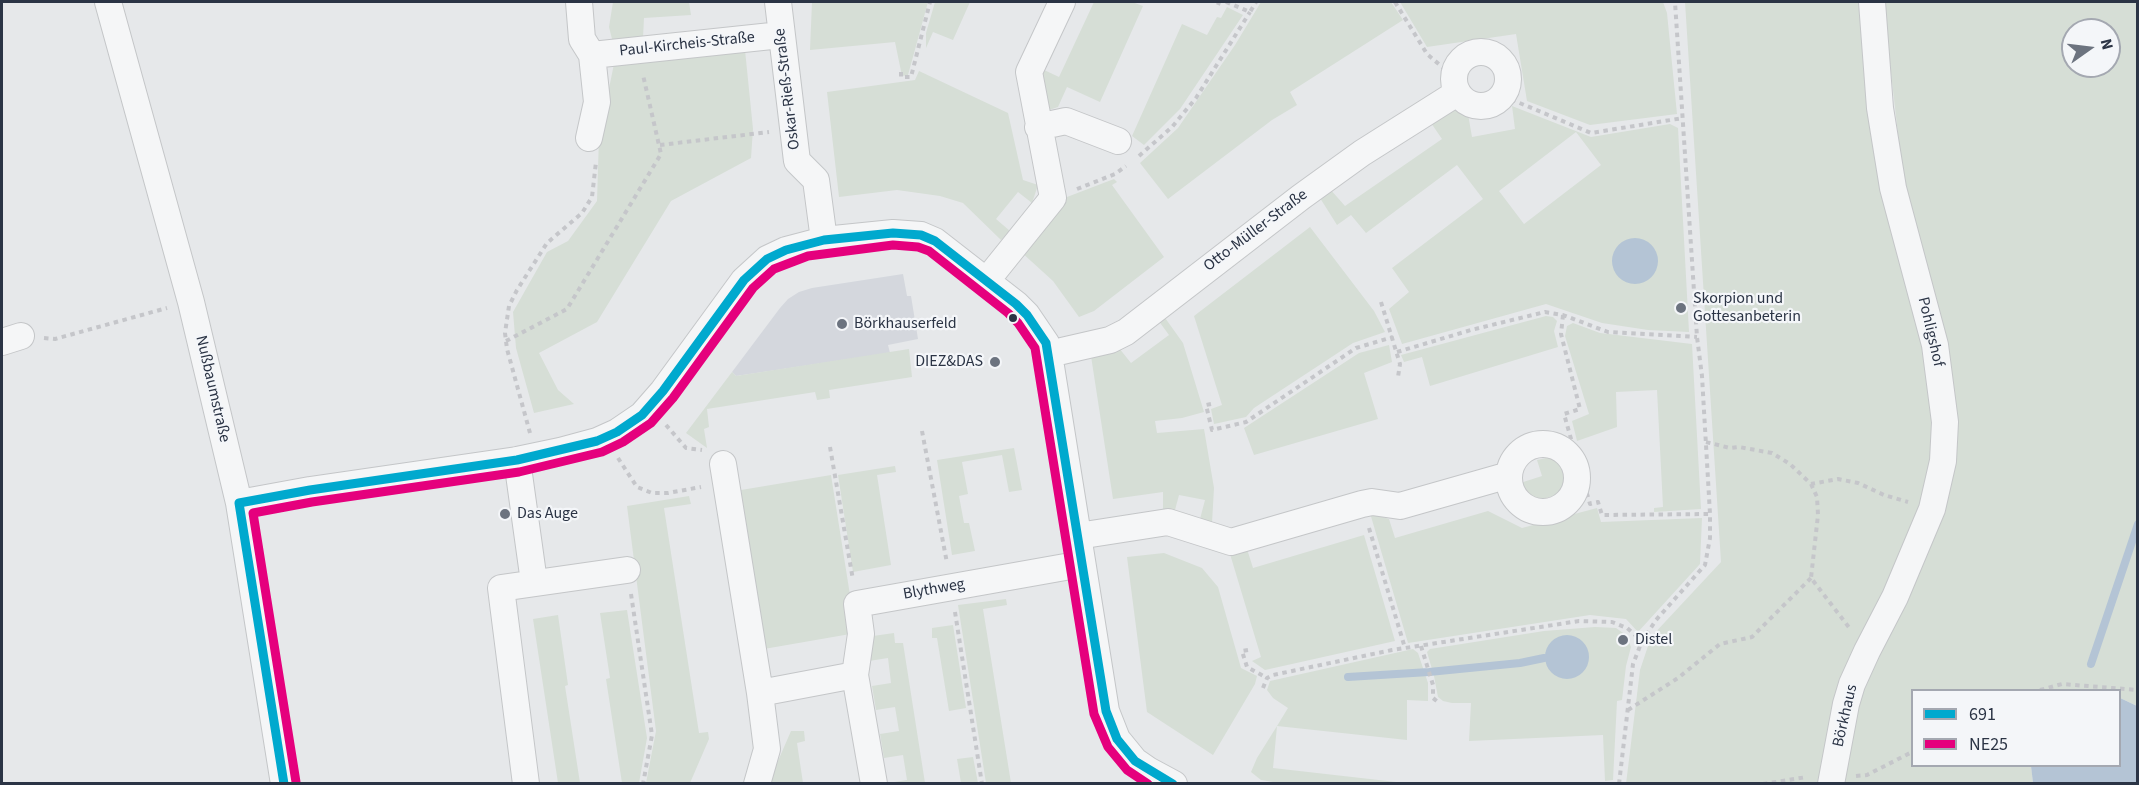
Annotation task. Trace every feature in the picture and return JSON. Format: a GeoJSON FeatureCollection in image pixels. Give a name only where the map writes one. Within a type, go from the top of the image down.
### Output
{"type":"FeatureCollection","features":[{"type":"Feature","properties":{"kind":"street","name":"Nußbaumstraße"},"geometry":{"type":"LineString","coordinates":[[108,2],[191,302],[239,503],[284,783]]}},
{"type":"Feature","properties":{"kind":"street"},"geometry":{"type":"LineString","coordinates":[[579,2],[582,39],[592,55],[597,102],[589,138]]}},
{"type":"Feature","properties":{"kind":"street","name":"Oskar-Rieß-Straße"},"geometry":{"type":"LineString","coordinates":[[778,2],[797,161],[816,180],[824,240]]}},
{"type":"Feature","properties":{"kind":"street"},"geometry":{"type":"LineString","coordinates":[[987,280],[1053,198],[1029,72],[1062,2]]}},
{"type":"Feature","properties":{"kind":"street","name":"Pohligshof"},"geometry":{"type":"LineString","coordinates":[[1867,651],[1895,597],[1932,509],[1943,461],[1945,422],[1935,345],[1893,188],[1880,108],[1872,2]]}},
{"type":"Feature","properties":{"kind":"street","name":"Paul-Kircheis-Straße"},"geometry":{"type":"LineString","coordinates":[[592,55],[781,35]]}},
{"type":"Feature","properties":{"kind":"street","name":"Otto-Müller-Straße"},"geometry":{"type":"LineString","coordinates":[[1049,354],[1110,340],[1126,332],[1300,196],[1455,85],[1461,60],[1468,55],[1477,52],[1495,55],[1506,69],[1508,78],[1503,96]]}},
{"type":"Feature","properties":{"kind":"street"},"geometry":{"type":"LineString","coordinates":[[1455,85],[1463,100],[1479,107],[1489,106],[1503,96]]}},
{"type":"Feature","properties":{"kind":"street"},"geometry":{"type":"LineString","coordinates":[[1038,128],[1066,121],[1119,141]]}},
{"type":"Feature","properties":{"kind":"street"},"geometry":{"type":"LineString","coordinates":[[239,503],[310,490],[527,458],[560,452],[604,437],[631,423],[663,392],[753,270],[767,259],[786,250],[824,240],[893,233],[921,235],[935,241],[987,280],[1027,315],[1039,330],[1049,354],[1102,694],[1110,725],[1135,761],[1174,783]]}},
{"type":"Feature","properties":{"kind":"street"},"geometry":{"type":"LineString","coordinates":[[1539,444],[1562,449],[1578,467],[1576,490],[1570,500],[1552,512],[1541,513],[1521,505],[1509,486],[1512,463],[1528,447],[1539,444]]}},
{"type":"Feature","properties":{"kind":"street"},"geometry":{"type":"LineString","coordinates":[[527,458],[534,582]]}},
{"type":"Feature","properties":{"kind":"street"},"geometry":{"type":"LineString","coordinates":[[725,473],[767,749],[757,783]]}},
{"type":"Feature","properties":{"kind":"street"},"geometry":{"type":"LineString","coordinates":[[1078,536],[1168,522],[1231,542],[1362,504],[1372,502],[1400,506],[1509,475]]}},
{"type":"Feature","properties":{"kind":"street","name":"Blythweg"},"geometry":{"type":"LineString","coordinates":[[857,604],[1082,564]]}},
{"type":"Feature","properties":{"kind":"street"},"geometry":{"type":"LineString","coordinates":[[526,783],[501,588],[627,570]]}},
{"type":"Feature","properties":{"kind":"street"},"geometry":{"type":"LineString","coordinates":[[857,604],[861,634],[855,675],[874,783]]}},
{"type":"Feature","properties":{"kind":"street","name":"Börkhaus"},"geometry":{"type":"LineString","coordinates":[[1832,779],[1846,704],[1867,651]]}},
{"type":"Feature","properties":{"kind":"street"},"geometry":{"type":"LineString","coordinates":[[760,693],[855,675]]}},
{"type":"Feature","properties":{"kind":"path"},"geometry":{"type":"LineString","coordinates":[[901,72],[901,77],[911,77],[930,2]]}},
{"type":"Feature","properties":{"kind":"path"},"geometry":{"type":"LineString","coordinates":[[1226,2],[1250,12]]}},
{"type":"Feature","properties":{"kind":"path"},"geometry":{"type":"LineString","coordinates":[[1053,198],[1116,174],[1172,127],[1196,98],[1256,2]]}},
{"type":"Feature","properties":{"kind":"path"},"geometry":{"type":"LineString","coordinates":[[1395,2],[1427,54],[1455,85]]}},
{"type":"Feature","properties":{"kind":"path"},"geometry":{"type":"LineString","coordinates":[[1619,783],[1633,664],[1642,642],[1656,620],[1705,565],[1710,538],[1702,376],[1697,337],[1675,2]]}},
{"type":"Feature","properties":{"kind":"path"},"geometry":{"type":"LineString","coordinates":[[506,341],[567,309],[661,154],[637,51]]}},
{"type":"Feature","properties":{"kind":"path"},"geometry":{"type":"LineString","coordinates":[[1503,96],[1591,133],[1683,118]]}},
{"type":"Feature","properties":{"kind":"path"},"geometry":{"type":"LineString","coordinates":[[660,146],[793,129]]}},
{"type":"Feature","properties":{"kind":"path"},"geometry":{"type":"LineString","coordinates":[[527,458],[506,341],[506,319],[509,306],[517,290],[548,243],[582,213],[592,197],[597,149],[594,140],[589,138]]}},
{"type":"Feature","properties":{"kind":"path"},"geometry":{"type":"LineString","coordinates":[[11,339],[55,339],[191,302]]}},
{"type":"Feature","properties":{"kind":"path"},"geometry":{"type":"LineString","coordinates":[[1381,302],[1400,364],[1398,377]]}},
{"type":"Feature","properties":{"kind":"path"},"geometry":{"type":"LineString","coordinates":[[1397,352],[1471,330],[1545,312],[1563,315],[1608,332],[1697,337]]}},
{"type":"Feature","properties":{"kind":"path"},"geometry":{"type":"LineString","coordinates":[[1563,315],[1561,334],[1580,409],[1564,414],[1590,504],[1598,501],[1602,515],[1710,514]]}},
{"type":"Feature","properties":{"kind":"path"},"geometry":{"type":"LineString","coordinates":[[1211,404],[1206,405],[1212,430],[1246,422],[1356,348],[1393,337]]}},
{"type":"Feature","properties":{"kind":"path"},"geometry":{"type":"LineString","coordinates":[[649,407],[686,448],[699,451]]}},
{"type":"Feature","properties":{"kind":"path"},"geometry":{"type":"LineString","coordinates":[[604,437],[637,487],[652,493],[668,493],[725,473]]}},
{"type":"Feature","properties":{"kind":"path"},"geometry":{"type":"LineString","coordinates":[[1628,710],[1678,678],[1720,644],[1752,637],[1811,578],[1818,506],[1811,484],[1790,464],[1772,453],[1739,447],[1730,448],[1706,442]]}},
{"type":"Feature","properties":{"kind":"path"},"geometry":{"type":"LineString","coordinates":[[830,447],[857,604]]}},
{"type":"Feature","properties":{"kind":"path"},"geometry":{"type":"LineString","coordinates":[[1811,484],[1838,479],[1858,483],[1884,495],[1932,509]]}},
{"type":"Feature","properties":{"kind":"path"},"geometry":{"type":"LineString","coordinates":[[1362,504],[1405,648]]}},
{"type":"Feature","properties":{"kind":"path"},"geometry":{"type":"LineString","coordinates":[[627,570],[652,735],[643,783]]}},
{"type":"Feature","properties":{"kind":"path"},"geometry":{"type":"LineString","coordinates":[[1811,578],[1867,651]]}},
{"type":"Feature","properties":{"kind":"path"},"geometry":{"type":"LineString","coordinates":[[1263,688],[1267,678],[1273,675],[1405,648],[1579,621],[1612,622],[1626,628],[1642,642]]}},
{"type":"Feature","properties":{"kind":"path"},"geometry":{"type":"LineString","coordinates":[[1421,646],[1433,684],[1433,698],[1439,703]]}},
{"type":"Feature","properties":{"kind":"path"},"geometry":{"type":"LineString","coordinates":[[1248,650],[1242,651],[1247,668],[1267,678]]}},
{"type":"Feature","properties":{"kind":"path"},"geometry":{"type":"LineString","coordinates":[[2044,689],[2062,684],[2138,690]]}},
{"type":"Feature","properties":{"kind":"path"},"geometry":{"type":"LineString","coordinates":[[1763,783],[1867,775],[1911,753]]}},
{"type":"Feature","properties":{"kind":"shaded area"},"geometry":{"type":"Polygon","coordinates":[[[613,2],[689,2],[691,15],[644,18],[643,38],[613,43],[609,27],[613,2]]]}},
{"type":"Feature","properties":{"kind":"shaded area"},"geometry":{"type":"Polygon","coordinates":[[[812,2],[928,2],[908,75],[902,76],[895,42],[810,50],[812,2]]]}},
{"type":"Feature","properties":{"kind":"shaded area"},"geometry":{"type":"Polygon","coordinates":[[[935,2],[970,2],[953,40],[933,32],[926,48],[926,33],[935,2]]]}},
{"type":"Feature","properties":{"kind":"shaded area"},"geometry":{"type":"Polygon","coordinates":[[[1094,2],[1132,2],[1143,6],[1100,102],[1067,87],[1058,107],[1049,110],[1039,89],[1042,69],[1059,77],[1094,2]]]}},
{"type":"Feature","properties":{"kind":"shaded area"},"geometry":{"type":"Polygon","coordinates":[[[1261,2],[1391,2],[1403,20],[1290,92],[1297,105],[1272,120],[1168,199],[1140,163],[1178,128],[1235,45],[1261,2]]]}},
{"type":"Feature","properties":{"kind":"shaded area"},"geometry":{"type":"Polygon","coordinates":[[[1400,2],[1663,2],[1667,13],[1677,114],[1590,125],[1527,101],[1516,34],[1427,47],[1400,2]]]}},
{"type":"Feature","properties":{"kind":"shaded area"},"geometry":{"type":"Polygon","coordinates":[[[1685,2],[1864,2],[1909,271],[1938,423],[1928,500],[1823,783],[1626,784],[1640,670],[1651,637],[1721,562],[1685,2]]]}},
{"type":"Feature","properties":{"kind":"shaded area"},"geometry":{"type":"Polygon","coordinates":[[[1883,2],[2137,2],[2137,706],[2121,698],[2121,689],[1911,689],[1911,767],[2031,767],[2033,783],[1839,784],[1853,711],[1947,486],[1904,187],[1883,2]]]}},
{"type":"Feature","properties":{"kind":"shaded area"},"geometry":{"type":"Polygon","coordinates":[[[1227,7],[1243,15],[1180,109],[1144,145],[1132,136],[1182,24],[1207,35],[1217,17],[1221,18],[1227,7]]]}},
{"type":"Feature","properties":{"kind":"shaded area"},"geometry":{"type":"Polygon","coordinates":[[[745,50],[753,129],[751,158],[671,201],[597,322],[539,353],[558,390],[574,404],[534,413],[516,348],[513,312],[547,252],[568,241],[597,201],[599,137],[614,64],[745,50]]]}},
{"type":"Feature","properties":{"kind":"shaded area"},"geometry":{"type":"Polygon","coordinates":[[[919,71],[1008,113],[1023,180],[1038,185],[1032,203],[1018,192],[996,219],[1010,231],[1001,240],[963,203],[940,196],[897,190],[839,197],[827,92],[915,80],[919,71]]]}},
{"type":"Feature","properties":{"kind":"shaded area"},"geometry":{"type":"Polygon","coordinates":[[[1512,106],[1591,137],[1670,124],[1678,128],[1689,332],[1648,330],[1602,323],[1546,304],[1402,344],[1389,309],[1409,292],[1392,268],[1483,199],[1457,165],[1366,233],[1351,215],[1337,225],[1320,198],[1330,189],[1345,206],[1442,139],[1429,120],[1449,109],[1468,114],[1472,137],[1515,129],[1512,106]],[[1576,132],[1499,191],[1524,224],[1601,165],[1576,132]]]}},
{"type":"Feature","properties":{"kind":"shaded area"},"geometry":{"type":"Polygon","coordinates":[[[1114,179],[1117,182],[1112,185],[1164,257],[1094,311],[1079,317],[1053,281],[1020,251],[1067,197],[1114,179]]]}},
{"type":"Feature","properties":{"kind":"shaded area"},"geometry":{"type":"Polygon","coordinates":[[[1310,227],[1374,311],[1385,332],[1353,343],[1254,408],[1246,417],[1214,424],[1211,409],[1222,405],[1194,316],[1310,227]]]}},
{"type":"Feature","properties":{"kind":"shaded area","name":"Börkhauserfeld"},"geometry":{"type":"Polygon","coordinates":[[[903,274],[907,296],[911,296],[918,339],[888,345],[890,353],[736,376],[732,372],[780,308],[799,292],[903,274]]]}},
{"type":"Feature","properties":{"kind":"shaded area"},"geometry":{"type":"Polygon","coordinates":[[[1163,315],[1183,343],[1204,412],[1182,418],[1155,421],[1157,433],[1204,429],[1214,488],[1212,523],[1200,519],[1205,500],[1179,495],[1175,510],[1163,510],[1163,492],[1113,499],[1091,356],[1119,348],[1131,363],[1169,335],[1158,320],[1163,315]]]}},
{"type":"Feature","properties":{"kind":"shaded area"},"geometry":{"type":"Polygon","coordinates":[[[1546,316],[1553,317],[1557,321],[1554,331],[1558,347],[1430,386],[1422,357],[1404,362],[1401,355],[1546,316]]]}},
{"type":"Feature","properties":{"kind":"shaded area"},"geometry":{"type":"Polygon","coordinates":[[[1573,323],[1600,333],[1692,344],[1701,509],[1654,512],[1654,508],[1663,507],[1657,390],[1616,392],[1617,427],[1577,441],[1572,421],[1589,414],[1565,336],[1567,326],[1573,323]]]}},
{"type":"Feature","properties":{"kind":"shaded area"},"geometry":{"type":"Polygon","coordinates":[[[1389,345],[1392,362],[1364,373],[1378,419],[1254,455],[1244,428],[1359,353],[1389,345]]]}},
{"type":"Feature","properties":{"kind":"shaded area"},"geometry":{"type":"Polygon","coordinates":[[[909,349],[912,377],[829,390],[830,398],[817,400],[815,392],[707,409],[709,427],[704,429],[707,448],[686,433],[732,372],[736,376],[909,349]]]}},
{"type":"Feature","properties":{"kind":"shaded area"},"geometry":{"type":"Polygon","coordinates":[[[1014,448],[1022,490],[1009,492],[1002,455],[962,462],[968,494],[959,496],[964,523],[969,523],[975,551],[952,555],[937,460],[1014,448]]]}},
{"type":"Feature","properties":{"kind":"shaded area"},"geometry":{"type":"Polygon","coordinates":[[[1556,458],[1561,464],[1567,489],[1562,494],[1534,501],[1515,491],[1517,484],[1542,476],[1537,460],[1556,458]]]}},
{"type":"Feature","properties":{"kind":"shaded area"},"geometry":{"type":"Polygon","coordinates":[[[895,466],[896,472],[877,475],[891,565],[853,572],[838,475],[895,466]]]}},
{"type":"Feature","properties":{"kind":"shaded area"},"geometry":{"type":"Polygon","coordinates":[[[831,475],[856,633],[764,649],[741,490],[831,475]]]}},
{"type":"Feature","properties":{"kind":"shaded area"},"geometry":{"type":"Polygon","coordinates":[[[689,496],[691,504],[664,508],[699,733],[708,732],[709,739],[690,783],[646,783],[656,731],[627,506],[689,496]]]}},
{"type":"Feature","properties":{"kind":"shaded area"},"geometry":{"type":"Polygon","coordinates":[[[1597,508],[1601,522],[1702,518],[1700,564],[1638,632],[1626,619],[1590,615],[1408,643],[1370,513],[1389,519],[1395,538],[1488,511],[1522,528],[1597,508]]]}},
{"type":"Feature","properties":{"kind":"shaded area"},"geometry":{"type":"Polygon","coordinates":[[[1364,535],[1395,641],[1265,670],[1252,661],[1261,657],[1230,554],[1247,549],[1253,568],[1364,535]]]}},
{"type":"Feature","properties":{"kind":"shaded area"},"geometry":{"type":"Polygon","coordinates":[[[1164,553],[1202,568],[1218,587],[1241,668],[1257,676],[1255,684],[1213,755],[1147,712],[1127,557],[1164,553]]]}},
{"type":"Feature","properties":{"kind":"shaded area"},"geometry":{"type":"Polygon","coordinates":[[[1006,599],[1007,605],[983,609],[1011,783],[986,783],[958,605],[1006,599]]]}},
{"type":"Feature","properties":{"kind":"shaded area"},"geometry":{"type":"Polygon","coordinates":[[[627,610],[647,738],[639,783],[622,783],[606,679],[610,678],[600,613],[627,610]]]}},
{"type":"Feature","properties":{"kind":"shaded area"},"geometry":{"type":"Polygon","coordinates":[[[558,615],[568,685],[565,686],[580,783],[558,783],[533,619],[558,615]]]}},
{"type":"Feature","properties":{"kind":"shaded area"},"geometry":{"type":"Polygon","coordinates":[[[953,625],[966,708],[949,711],[937,638],[932,638],[932,628],[953,625]]]}},
{"type":"Feature","properties":{"kind":"shaded area"},"geometry":{"type":"Polygon","coordinates":[[[1595,627],[1616,628],[1626,635],[1631,647],[1622,700],[1617,701],[1613,780],[1605,781],[1603,735],[1469,741],[1471,703],[1452,703],[1438,697],[1427,652],[1430,649],[1544,631],[1595,627]]]}},
{"type":"Feature","properties":{"kind":"shaded area"},"geometry":{"type":"Polygon","coordinates":[[[894,633],[895,643],[903,643],[925,783],[888,783],[907,780],[903,755],[884,758],[880,734],[899,731],[895,707],[876,710],[872,686],[891,683],[888,658],[869,661],[873,636],[894,633]]]}},
{"type":"Feature","properties":{"kind":"shaded area"},"geometry":{"type":"Polygon","coordinates":[[[1413,649],[1418,653],[1428,683],[1428,701],[1407,700],[1407,740],[1277,726],[1288,708],[1273,698],[1267,690],[1270,681],[1413,649]]]}},
{"type":"Feature","properties":{"kind":"shaded area"},"geometry":{"type":"Polygon","coordinates":[[[1277,726],[1273,768],[1405,783],[1279,783],[1261,780],[1251,772],[1277,726]]]}},
{"type":"Feature","properties":{"kind":"shaded area"},"geometry":{"type":"Polygon","coordinates":[[[791,731],[804,731],[805,741],[797,743],[803,783],[768,784],[791,731]]]}},
{"type":"Feature","properties":{"kind":"shaded area"},"geometry":{"type":"Polygon","coordinates":[[[973,757],[978,783],[961,783],[957,759],[973,757]]]}},
{"type":"Feature","properties":{"kind":"water"},"geometry":{"type":"Polygon","coordinates":[[[1635,238],[1644,239],[1652,244],[1657,252],[1657,270],[1652,278],[1644,283],[1635,284],[1626,283],[1618,278],[1613,270],[1612,261],[1613,252],[1618,244],[1626,239],[1635,238]]]}},
{"type":"Feature","properties":{"kind":"water"},"geometry":{"type":"Polygon","coordinates":[[[1567,635],[1576,636],[1583,641],[1588,648],[1588,666],[1583,673],[1576,678],[1567,679],[1558,678],[1551,673],[1546,666],[1545,657],[1546,648],[1551,641],[1558,636],[1567,635]]]}},
{"type":"Feature","properties":{"kind":"water"},"geometry":{"type":"Polygon","coordinates":[[[2121,698],[2137,706],[2137,783],[2033,783],[2031,767],[2121,767],[2121,698]]]}},
{"type":"Feature","properties":{"kind":"waterway"},"geometry":{"type":"LineString","coordinates":[[2091,664],[2138,524]]}},
{"type":"Feature","properties":{"kind":"waterway"},"geometry":{"type":"LineString","coordinates":[[1348,677],[1429,672],[1520,663],[1544,658]]}},
{"type":"Feature","properties":{"kind":"transit line","name":"691"},"geometry":{"type":"LineString","coordinates":[[239,503],[310,490],[517,460],[597,441],[617,432],[642,415],[663,391],[744,280],[767,259],[786,250],[824,240],[893,233],[921,235],[935,241],[1016,304],[1027,315],[1046,343],[1106,711],[1117,739],[1135,761],[1173,784]]}},
{"type":"Feature","properties":{"kind":"transit line","name":"NE25"},"geometry":{"type":"LineString","coordinates":[[296,782],[253,513],[312,502],[519,472],[602,452],[623,442],[651,423],[673,398],[753,288],[774,269],[808,256],[893,245],[918,247],[929,251],[1008,313],[1018,323],[1035,348],[1094,714],[1108,747],[1127,770],[1148,784]]}},
{"type":"Feature","properties":{"kind":"transit line","name":"691"},"geometry":{"type":"LineString","coordinates":[[239,503],[284,784]]}},
{"type":"Feature","properties":{"kind":"place","name":"Skorpion und Gottesanbeterin"},"geometry":{"type":"Point","coordinates":[1681,308]}},
{"type":"Feature","properties":{"kind":"place","name":"Börkhauserfeld"},"geometry":{"type":"Point","coordinates":[842,324]}},
{"type":"Feature","properties":{"kind":"place","name":"DIEZ&DAS"},"geometry":{"type":"Point","coordinates":[995,362]}},
{"type":"Feature","properties":{"kind":"place","name":"Das Auge"},"geometry":{"type":"Point","coordinates":[505,514]}},
{"type":"Feature","properties":{"kind":"place","name":"Distel"},"geometry":{"type":"Point","coordinates":[1623,640]}}]}
